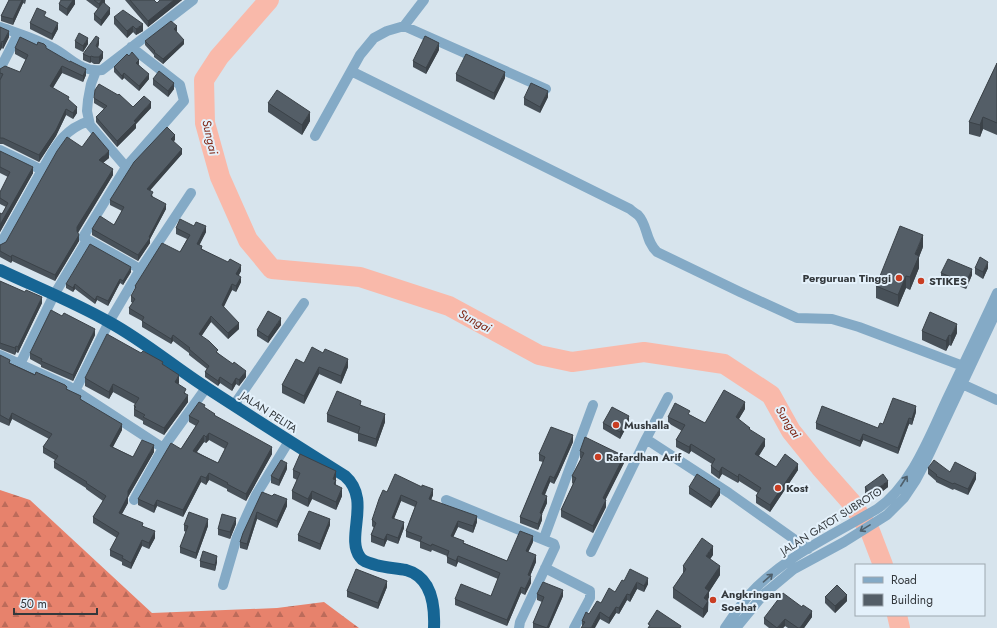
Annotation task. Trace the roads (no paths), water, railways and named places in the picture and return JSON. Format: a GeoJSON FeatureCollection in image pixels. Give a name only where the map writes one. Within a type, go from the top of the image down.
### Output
{"type":"FeatureCollection","features":[{"type":"Feature","properties":{"kind":"highway","name":"JALAN PELITA"},"geometry":{"type":"LineString","coordinates":[[0,270],[109,322],[147,345],[206,388],[349,479],[357,499],[355,536],[358,555],[362,560],[369,563],[407,570],[423,579],[432,599],[434,628]]}},
{"type":"Feature","properties":{"kind":"street"},"geometry":{"type":"LineString","coordinates":[[0,28],[52,47],[86,69],[96,71],[102,70],[193,0]]}},
{"type":"Feature","properties":{"kind":"street"},"geometry":{"type":"LineString","coordinates":[[315,136],[360,54],[374,38],[387,31],[404,26],[424,0]]}},
{"type":"Feature","properties":{"kind":"street"},"geometry":{"type":"LineString","coordinates":[[404,26],[546,89]]}},
{"type":"Feature","properties":{"kind":"street"},"geometry":{"type":"LineString","coordinates":[[0,69],[18,34]]}},
{"type":"Feature","properties":{"kind":"street"},"geometry":{"type":"LineString","coordinates":[[131,47],[180,85],[184,101],[126,167],[83,237],[140,269]]}},
{"type":"Feature","properties":{"kind":"street"},"geometry":{"type":"LineString","coordinates":[[96,71],[91,84],[88,100],[87,111],[90,125],[126,167]]}},
{"type":"Feature","properties":{"kind":"street"},"geometry":{"type":"LineString","coordinates":[[351,71],[630,209],[638,215],[651,247],[657,252],[797,318],[832,320],[859,327],[963,366]]}},
{"type":"Feature","properties":{"kind":"street"},"geometry":{"type":"LineString","coordinates":[[0,245],[58,141],[78,125],[89,121]]}},
{"type":"Feature","properties":{"kind":"street"},"geometry":{"type":"LineString","coordinates":[[0,150],[42,170]]}},
{"type":"Feature","properties":{"kind":"street"},"geometry":{"type":"LineString","coordinates":[[75,391],[109,322],[140,269],[191,193]]}},
{"type":"Feature","properties":{"kind":"street"},"geometry":{"type":"LineString","coordinates":[[20,364],[54,295],[87,240]]}},
{"type":"Feature","properties":{"kind":"street","name":"JALAN GATOT SUBROTO"},"geometry":{"type":"LineString","coordinates":[[724,628],[749,596],[769,576],[808,549],[878,509],[893,496],[906,480],[925,446],[997,293]]}},
{"type":"Feature","properties":{"kind":"street"},"geometry":{"type":"LineString","coordinates":[[234,405],[304,303]]}},
{"type":"Feature","properties":{"kind":"street","name":"JALAN GATOT SUBROTO"},"geometry":{"type":"LineString","coordinates":[[736,628],[764,594],[794,569],[844,542],[887,514],[904,498],[916,480],[997,310]]}},
{"type":"Feature","properties":{"kind":"street"},"geometry":{"type":"LineString","coordinates":[[0,355],[75,391],[163,448]]}},
{"type":"Feature","properties":{"kind":"street"},"geometry":{"type":"LineString","coordinates":[[962,384],[997,400]]}},
{"type":"Feature","properties":{"kind":"street"},"geometry":{"type":"LineString","coordinates":[[134,500],[163,448],[206,388]]}},
{"type":"Feature","properties":{"kind":"street"},"geometry":{"type":"LineString","coordinates":[[591,552],[668,397]]}},
{"type":"Feature","properties":{"kind":"street"},"geometry":{"type":"LineString","coordinates":[[544,538],[593,405]]}},
{"type":"Feature","properties":{"kind":"street"},"geometry":{"type":"LineString","coordinates":[[646,439],[729,493],[808,549]]}},
{"type":"Feature","properties":{"kind":"street"},"geometry":{"type":"LineString","coordinates":[[222,585],[237,537],[256,495],[289,441]]}},
{"type":"Feature","properties":{"kind":"street"},"geometry":{"type":"LineString","coordinates":[[446,500],[544,538],[554,544],[555,546],[520,622],[519,628]]}},
{"type":"Feature","properties":{"kind":"street"},"geometry":{"type":"LineString","coordinates":[[545,568],[590,590],[590,598],[574,628]]}},
{"type":"Feature","properties":{"kind":"waterway","name":"Sungai"},"geometry":{"type":"LineString","coordinates":[[269,0],[219,57],[204,80],[205,123],[220,177],[248,240],[272,269],[360,277],[449,306],[539,355],[572,362],[644,352],[724,364],[771,395],[791,431],[851,502],[870,531],[883,564]]}},
{"type":"Feature","properties":{"kind":"waterway","name":"Sungai"},"geometry":{"type":"LineString","coordinates":[[897,616],[900,628]]}},
{"type":"Feature","properties":{"kind":"place","name":"Perguruan Tinggi"},"geometry":{"type":"Point","coordinates":[899,278]}},
{"type":"Feature","properties":{"kind":"place","name":"STIKES"},"geometry":{"type":"Point","coordinates":[921,281]}},
{"type":"Feature","properties":{"kind":"place","name":"Mushalla"},"geometry":{"type":"Point","coordinates":[616,425]}},
{"type":"Feature","properties":{"kind":"place","name":"Rafardhan Arif"},"geometry":{"type":"Point","coordinates":[598,457]}},
{"type":"Feature","properties":{"kind":"place","name":"Kost"},"geometry":{"type":"Point","coordinates":[778,488]}},
{"type":"Feature","properties":{"kind":"place","name":"Angkringan Soehat"},"geometry":{"type":"Point","coordinates":[713,600]}}]}
